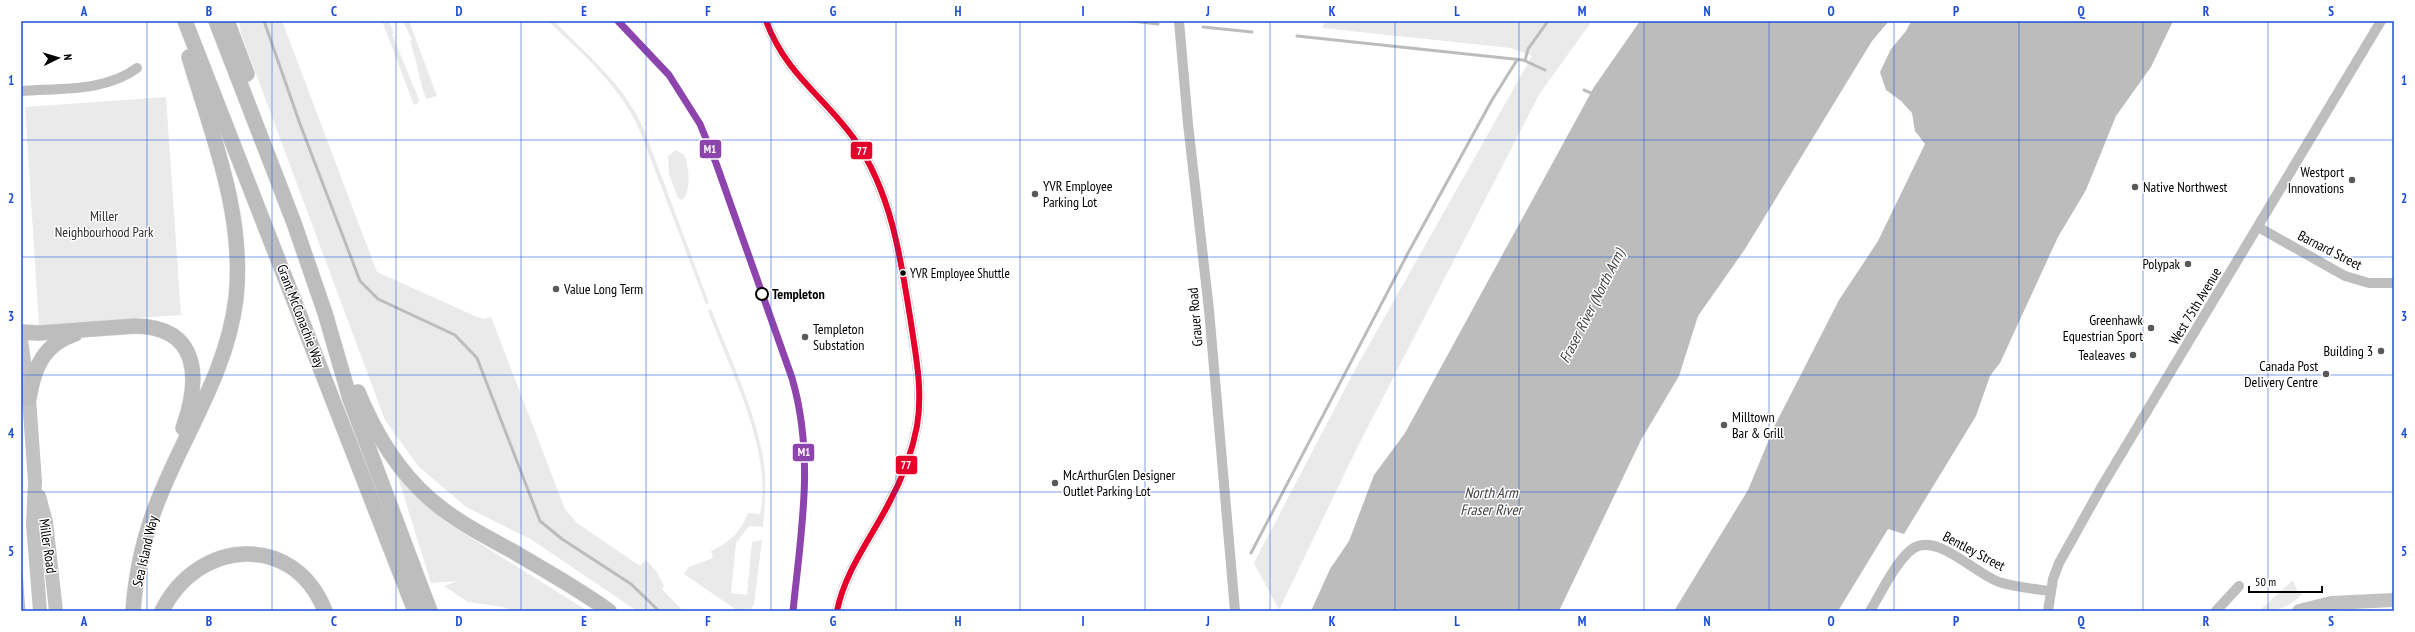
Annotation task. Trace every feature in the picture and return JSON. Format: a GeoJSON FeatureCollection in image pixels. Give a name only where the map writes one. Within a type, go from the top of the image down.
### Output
{"type":"FeatureCollection","features":[{"type":"Feature","properties":{"kind":"main road"},"geometry":{"type":"LineString","coordinates":[[161,492],[216,371],[233,315],[237,280],[236,240],[230,202],[179,21]]}},
{"type":"Feature","properties":{"kind":"main road","name":"Grant McConachie Way"},"geometry":{"type":"LineString","coordinates":[[185,21],[415,611]]}},
{"type":"Feature","properties":{"kind":"main road","name":"Grant McConachie Way"},"geometry":{"type":"LineString","coordinates":[[216,21],[273,165],[325,313],[350,399],[430,611]]}},
{"type":"Feature","properties":{"kind":"main road"},"geometry":{"type":"LineString","coordinates":[[227,21],[255,97],[273,165]]}},
{"type":"Feature","properties":{"kind":"main road"},"geometry":{"type":"LineString","coordinates":[[325,313],[371,422],[389,452],[417,487],[441,508],[467,526],[550,573],[609,611]]}},
{"type":"Feature","properties":{"kind":"main road"},"geometry":{"type":"LineString","coordinates":[[21,332],[135,326],[156,328],[175,337],[187,352],[191,362],[194,383],[193,394],[161,492]]}},
{"type":"Feature","properties":{"kind":"main road"},"geometry":{"type":"LineString","coordinates":[[29,398],[38,363],[49,348],[63,338],[96,329]]}},
{"type":"Feature","properties":{"kind":"main road","name":"Sea Island Way"},"geometry":{"type":"LineString","coordinates":[[133,611],[143,545],[161,492]]}},
{"type":"Feature","properties":{"kind":"main road"},"geometry":{"type":"LineString","coordinates":[[162,611],[178,585],[199,567],[222,556],[248,553],[273,558],[295,570],[314,589],[325,611]]}},
{"type":"Feature","properties":{"kind":"street"},"geometry":{"type":"LineString","coordinates":[[766,21],[784,59],[802,82],[845,127],[874,175],[896,236],[918,370],[918,412],[907,466],[889,503],[852,567],[837,611]]}},
{"type":"Feature","properties":{"kind":"street","name":"Grauer Road"},"geometry":{"type":"LineString","coordinates":[[1179,21],[1188,124],[1209,310],[1235,611]]}},
{"type":"Feature","properties":{"kind":"street","name":"West 75th Avenue"},"geometry":{"type":"LineString","coordinates":[[2048,611],[2050,591],[2059,563],[2102,486],[2381,21]]}},
{"type":"Feature","properties":{"kind":"street"},"geometry":{"type":"LineString","coordinates":[[21,91],[101,85],[121,78],[137,68]]}},
{"type":"Feature","properties":{"kind":"street","name":"Barnard Street"},"geometry":{"type":"LineString","coordinates":[[2258,227],[2345,276],[2369,283],[2394,283]]}},
{"type":"Feature","properties":{"kind":"street","name":"Miller Road"},"geometry":{"type":"LineString","coordinates":[[21,340],[29,398],[35,482],[33,524],[40,611]]}},
{"type":"Feature","properties":{"kind":"street","name":"Miller Road"},"geometry":{"type":"LineString","coordinates":[[35,482],[46,522],[56,611]]}},
{"type":"Feature","properties":{"kind":"street","name":"Bentley Street"},"geometry":{"type":"LineString","coordinates":[[1870,611],[1902,560],[1911,550],[1921,544],[1934,544],[1999,582],[2050,591]]}},
{"type":"Feature","properties":{"kind":"street"},"geometry":{"type":"LineString","coordinates":[[2216,611],[2239,586]]}},
{"type":"Feature","properties":{"kind":"street"},"geometry":{"type":"LineString","coordinates":[[2299,611],[2331,603],[2394,600]]}},
{"type":"Feature","properties":{"kind":"green space"},"geometry":{"type":"Polygon","coordinates":[[[239,21],[282,21],[377,272],[477,317],[484,319],[491,317],[565,509],[577,523],[640,566],[646,560],[657,572],[664,586],[662,589],[683,611],[637,611],[532,540],[466,507],[418,466],[385,420],[241,34],[239,21]]]}},
{"type":"Feature","properties":{"kind":"green space"},"geometry":{"type":"Polygon","coordinates":[[[382,21],[389,21],[394,33],[392,34],[419,100],[418,103],[414,105],[382,21]]]}},
{"type":"Feature","properties":{"kind":"green space"},"geometry":{"type":"Polygon","coordinates":[[[403,21],[409,21],[437,96],[426,99],[410,41],[412,40],[403,21]]]}},
{"type":"Feature","properties":{"kind":"green space"},"geometry":{"type":"Polygon","coordinates":[[[548,21],[554,21],[604,71],[627,99],[636,114],[644,130],[709,303],[706,304],[640,131],[632,115],[623,100],[600,72],[548,21]]]}},
{"type":"Feature","properties":{"kind":"green space"},"geometry":{"type":"Polygon","coordinates":[[[1326,21],[1592,21],[1540,93],[1356,450],[1279,610],[1254,563],[1357,366],[1532,56],[1511,48],[1322,28],[1326,21]]]}},
{"type":"Feature","properties":{"kind":"green space","name":"Miller Neighbourhood Park"},"geometry":{"type":"Polygon","coordinates":[[[166,97],[181,315],[39,325],[25,107],[166,97]]]}},
{"type":"Feature","properties":{"kind":"green space"},"geometry":{"type":"Polygon","coordinates":[[[676,150],[684,155],[689,179],[687,191],[682,200],[678,198],[669,174],[668,156],[676,150]]]}},
{"type":"Feature","properties":{"kind":"green space"},"geometry":{"type":"Polygon","coordinates":[[[711,309],[754,419],[763,457],[765,492],[763,527],[749,526],[736,543],[731,593],[747,595],[752,542],[762,540],[754,604],[750,611],[738,611],[684,574],[689,567],[713,558],[711,551],[734,536],[742,526],[748,513],[760,514],[763,490],[761,464],[755,438],[747,411],[708,311],[711,309]]]}},
{"type":"Feature","properties":{"kind":"green space"},"geometry":{"type":"Polygon","coordinates":[[[397,474],[421,501],[447,523],[588,611],[513,611],[503,607],[468,602],[444,586],[457,581],[431,583],[397,474]]]}},
{"type":"Feature","properties":{"kind":"green space"},"geometry":{"type":"Polygon","coordinates":[[[2293,580],[2297,590],[2302,594],[2297,599],[2282,608],[2259,611],[2293,580]]]}},
{"type":"Feature","properties":{"kind":"water","name":"North Arm Fraser River"},"geometry":{"type":"Polygon","coordinates":[[[1640,21],[1889,21],[1872,41],[1745,249],[1698,316],[1679,376],[1641,440],[1559,611],[1311,611],[1330,569],[1349,541],[1374,475],[1405,433],[1594,87],[1640,21]]]}},
{"type":"Feature","properties":{"kind":"water"},"geometry":{"type":"Polygon","coordinates":[[[1911,21],[2173,21],[2151,67],[2116,116],[2086,190],[2058,237],[2000,363],[1990,376],[1976,416],[1904,534],[1888,529],[1838,611],[1674,611],[1748,490],[1775,425],[1839,300],[1878,241],[1925,144],[1915,131],[1912,113],[1901,101],[1886,90],[1880,72],[1891,49],[1906,31],[1911,21]]]}},
{"type":"Feature","properties":{"kind":"waterway"},"geometry":{"type":"LineString","coordinates":[[264,21],[300,124],[360,281],[378,299],[455,335],[477,358],[540,521],[562,539],[631,584],[659,611]]}},
{"type":"Feature","properties":{"kind":"waterway"},"geometry":{"type":"LineString","coordinates":[[1132,21],[1158,24]]}},
{"type":"Feature","properties":{"kind":"waterway"},"geometry":{"type":"LineString","coordinates":[[1525,61],[1528,49],[1548,21]]}},
{"type":"Feature","properties":{"kind":"waterway"},"geometry":{"type":"LineString","coordinates":[[1203,27],[1252,32]]}},
{"type":"Feature","properties":{"kind":"waterway"},"geometry":{"type":"LineString","coordinates":[[1297,36],[1523,60],[1545,70]]}},
{"type":"Feature","properties":{"kind":"waterway"},"geometry":{"type":"LineString","coordinates":[[1251,553],[1408,253],[1492,100],[1517,60]]}},
{"type":"Feature","properties":{"kind":"waterway"},"geometry":{"type":"LineString","coordinates":[[1584,90],[1591,93]]}},
{"type":"Feature","properties":{"kind":"waterway"},"geometry":{"type":"LineString","coordinates":[[21,572],[24,611]]}},
{"type":"Feature","properties":{"kind":"transit line","name":"M1"},"geometry":{"type":"LineString","coordinates":[[618,21],[669,75],[700,124],[716,163],[792,378],[799,407],[805,465],[802,523],[793,611]]}},
{"type":"Feature","properties":{"kind":"transit line","name":"77"},"geometry":{"type":"LineString","coordinates":[[766,21],[784,56],[795,71],[831,110],[855,140],[868,161],[878,183],[886,205],[899,252],[917,361],[919,413],[915,436],[909,456],[894,494],[852,568],[837,611]]}},
{"type":"Feature","properties":{"kind":"place","name":"Westport Innovations"},"geometry":{"type":"Point","coordinates":[2352,180]}},
{"type":"Feature","properties":{"kind":"place","name":"Native Northwest"},"geometry":{"type":"Point","coordinates":[2135,187]}},
{"type":"Feature","properties":{"kind":"place","name":"YVR Employee Parking Lot"},"geometry":{"type":"Point","coordinates":[1035,194]}},
{"type":"Feature","properties":{"kind":"place","name":"Polypak"},"geometry":{"type":"Point","coordinates":[2188,264]}},
{"type":"Feature","properties":{"kind":"place","name":"YVR Employee Shuttle"},"geometry":{"type":"Point","coordinates":[903,273]}},
{"type":"Feature","properties":{"kind":"place","name":"Value Long Term"},"geometry":{"type":"Point","coordinates":[556,289]}},
{"type":"Feature","properties":{"kind":"place","name":"Templeton"},"geometry":{"type":"Point","coordinates":[762,294]}},
{"type":"Feature","properties":{"kind":"place","name":"Greenhawk Equestrian Sport"},"geometry":{"type":"Point","coordinates":[2151,328]}},
{"type":"Feature","properties":{"kind":"place","name":"Templeton Substation"},"geometry":{"type":"Point","coordinates":[805,337]}},
{"type":"Feature","properties":{"kind":"place","name":"Building 3"},"geometry":{"type":"Point","coordinates":[2381,351]}},
{"type":"Feature","properties":{"kind":"place","name":"Tealeaves"},"geometry":{"type":"Point","coordinates":[2133,355]}},
{"type":"Feature","properties":{"kind":"place","name":"Canada Post Delivery Centre"},"geometry":{"type":"Point","coordinates":[2326,374]}},
{"type":"Feature","properties":{"kind":"place","name":"Milltown Bar & Grill"},"geometry":{"type":"Point","coordinates":[1724,425]}},
{"type":"Feature","properties":{"kind":"place","name":"McArthurGlen Designer Outlet Parking Lot"},"geometry":{"type":"Point","coordinates":[1055,483]}},
{"type":"Feature","properties":{"kind":"water label","name":"Fraser River (North Arm)"},"geometry":{"type":"Point","coordinates":[1592,306]}}]}
